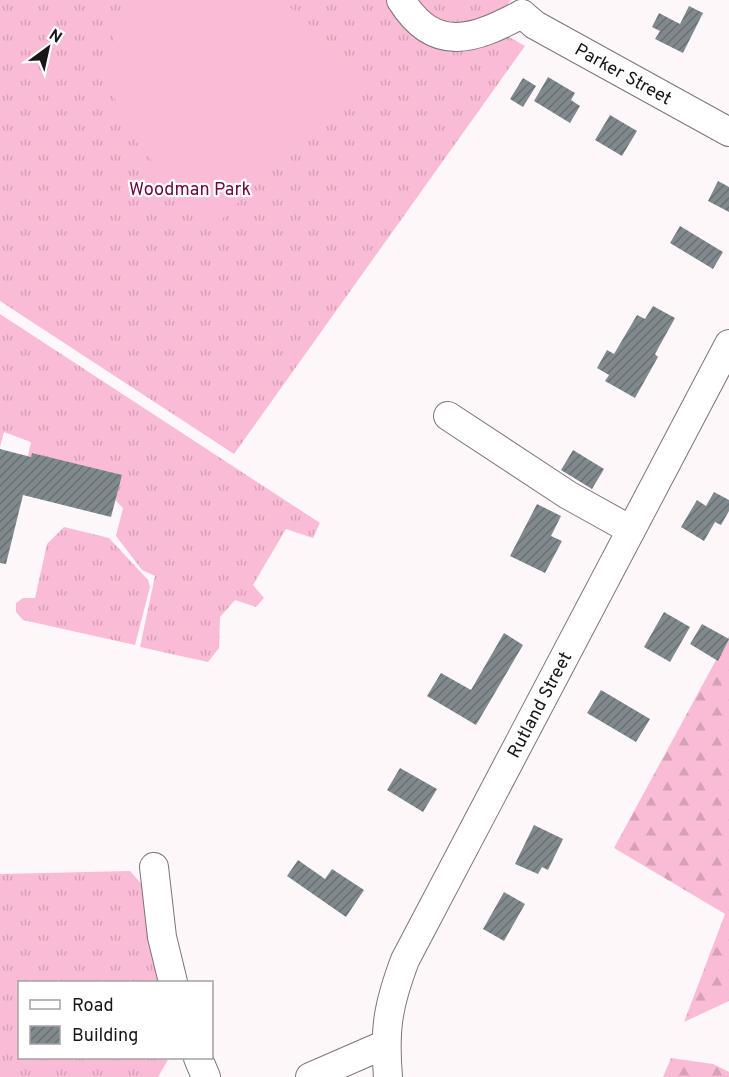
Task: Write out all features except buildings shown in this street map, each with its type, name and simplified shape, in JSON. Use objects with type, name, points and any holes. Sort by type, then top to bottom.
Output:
[{"type":"street","points":[[401,0],[412,16],[428,29],[456,39],[472,37],[524,7]]},
{"type":"street","name":"Parker Street","points":[[524,7],[536,25],[729,132]]},
{"type":"street","name":"Rutland Street","points":[[388,1077],[387,1012],[405,960],[729,344]]},
{"type":"street","points":[[447,416],[568,495],[631,530]]},
{"type":"street","points":[[154,867],[162,937],[173,981]]},
{"type":"street","points":[[310,1077],[386,1044]]},
{"type":"street","points":[[198,1059],[206,1077]]},
{"type":"green space","name":"Woodman Park","points":[[0,0],[511,0],[492,27],[525,46],[234,454],[0,301]]},
{"type":"green space","points":[[133,0],[282,0],[365,74],[216,225],[170,182],[127,130],[106,75],[114,35]]},
{"type":"green space","points":[[0,314],[320,523],[313,538],[286,529],[253,585],[264,598],[256,607],[235,600],[220,617],[219,648],[208,662],[140,647],[155,576],[142,570],[116,536],[123,508],[115,500],[121,476],[32,453],[31,457],[28,456],[31,442],[4,432],[0,447]]},
{"type":"green space","points":[[64,527],[109,538],[148,580],[150,587],[135,645],[23,620],[16,612],[16,603],[23,598],[35,598],[47,544]]},
{"type":"green space","points":[[729,636],[729,1001],[684,1022],[725,914],[614,848]]},
{"type":"green space","points":[[130,871],[144,887],[165,981],[18,981],[18,1059],[168,1059],[158,1077],[0,1077],[0,874]]},
{"type":"green space","points":[[671,1058],[713,1064],[729,1072],[729,1077],[663,1077]]}]
